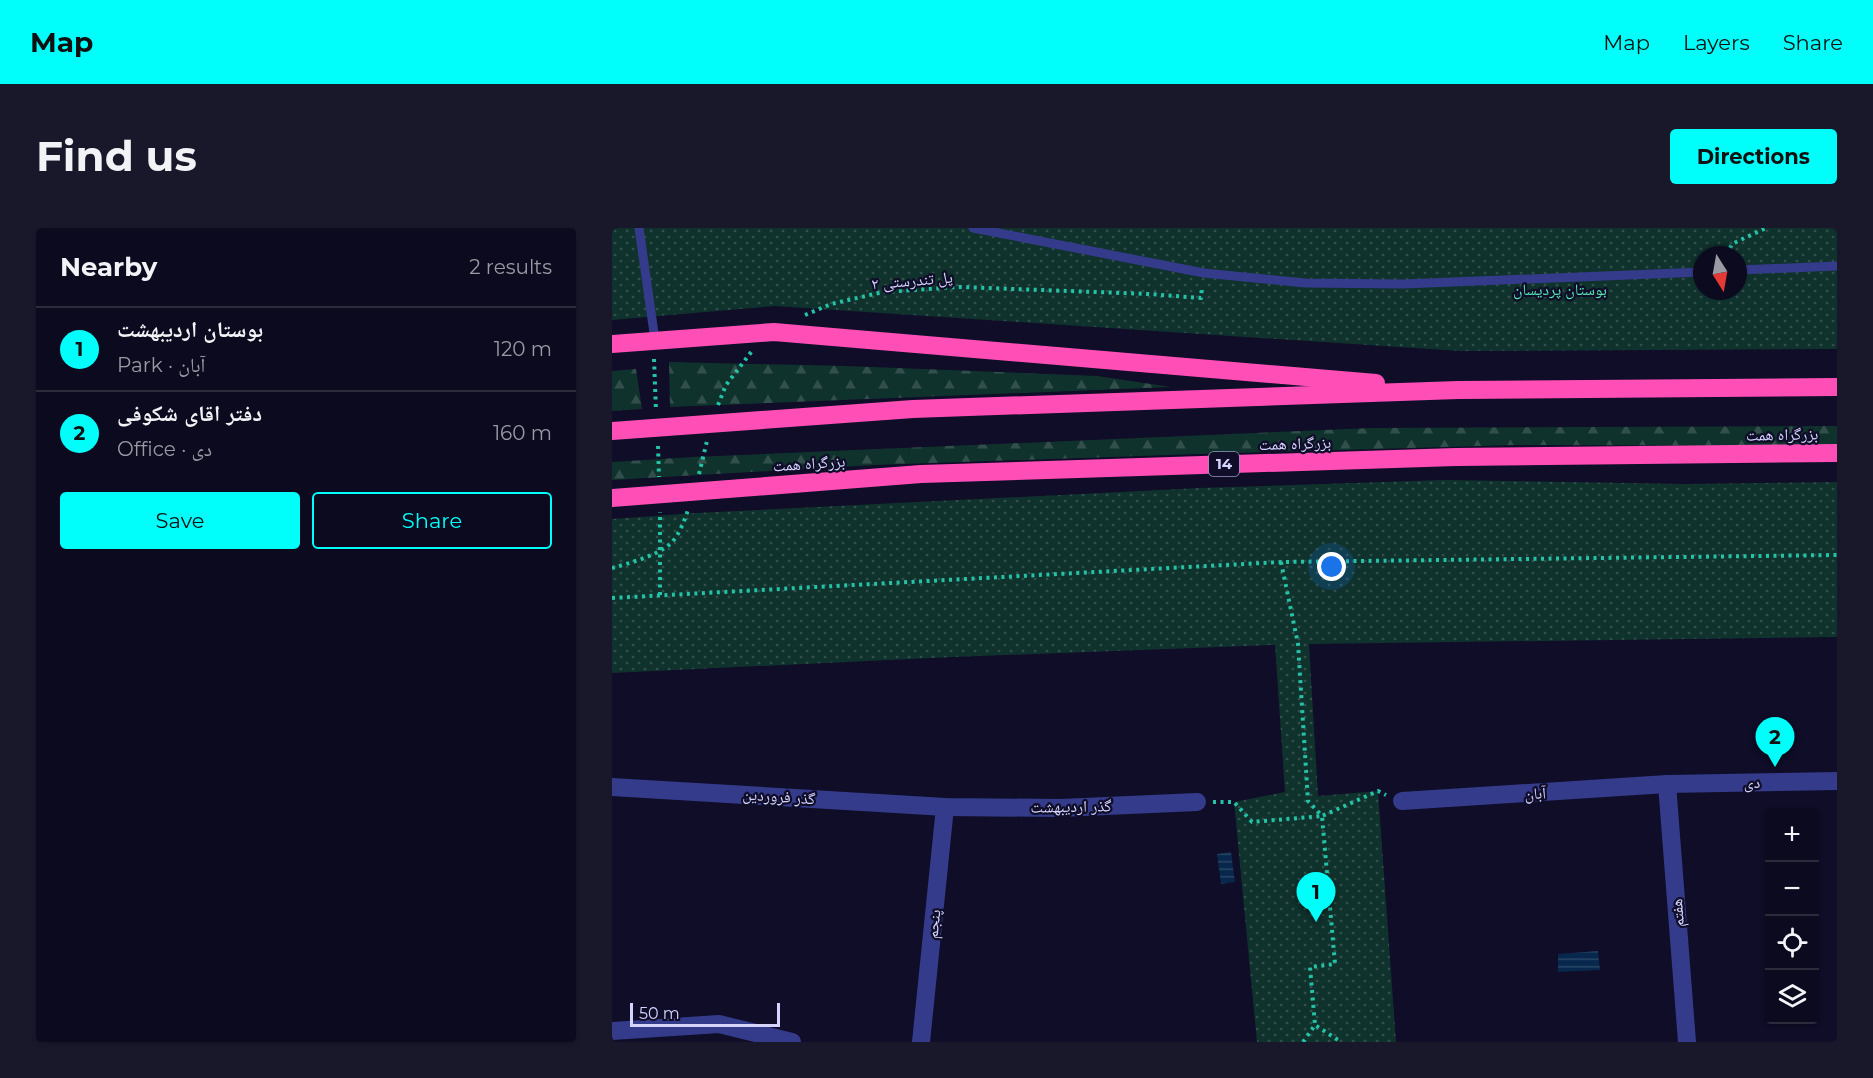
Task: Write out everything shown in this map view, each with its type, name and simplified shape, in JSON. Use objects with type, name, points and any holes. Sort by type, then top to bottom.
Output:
[{"type":"highway","points":[[612,344],[774,332],[1458,390]]},
{"type":"highway","points":[[612,431],[913,409],[1458,390],[1837,387]]},
{"type":"highway","name":"بزرگراه همت","points":[[612,498],[921,474],[1456,457],[1837,453]]},
{"type":"street","name":"دی","points":[[1667,784],[1837,781]]},
{"type":"street","name":"آبان","points":[[1402,801],[1667,784]]},
{"type":"street","name":"هفتم","points":[[1667,784],[1687,1042]]},
{"type":"street","name":"گذر فروردین","points":[[612,787],[945,807]]},
{"type":"street","name":"گذر اردیبهشت","points":[[945,807],[1061,808],[1197,802]]},
{"type":"street","name":"پنجم","points":[[921,1042],[945,807]]},
{"type":"street","points":[[612,1031],[719,1024],[792,1042]]},
{"type":"lane","points":[[639,228],[655,340]]},
{"type":"lane","points":[[973,228],[1204,273],[1305,283],[1403,284],[1693,272]]},
{"type":"lane","points":[[1747,270],[1837,266]]},
{"type":"path","points":[[1731,246],[1766,228]]},
{"type":"path","name":"پل تندرستی ۲","points":[[802,316],[831,304],[883,292],[960,287],[1201,298],[1204,273]]},
{"type":"path","points":[[718,407],[726,385],[758,346]]},
{"type":"path","points":[[654,367],[655,392]]},
{"type":"path","points":[[698,476],[707,438]]},
{"type":"path","points":[[660,503],[660,595]]},
{"type":"path","points":[[612,567],[648,556],[670,544],[682,525],[690,504]]},
{"type":"path","points":[[612,598],[1281,562],[1837,555]]},
{"type":"path","points":[[1281,562],[1298,644],[1308,801],[1322,816],[1335,964],[1310,967],[1316,1025],[1303,1042]]},
{"type":"path","points":[[1234,802],[1252,822],[1322,816],[1378,791]]},
{"type":"path","points":[[1316,1025],[1341,1042]]},
{"type":"green space","name":"بوستان پردیسان","points":[[612,228],[1837,228],[1837,349],[1460,351],[775,306],[612,320]]},
{"type":"green space","points":[[669,362],[1097,376],[1171,387],[670,407]]},
{"type":"green space","points":[[636,369],[642,409],[612,411],[612,371]]},
{"type":"green space","points":[[1837,426],[1837,446],[1515,445],[874,465],[612,480],[612,462],[693,457],[1371,428]]},
{"type":"green space","points":[[1444,480],[1685,484],[1837,482],[1837,637],[1309,644],[1318,796],[1378,791],[1396,1042],[1257,1042],[1234,802],[1285,792],[1275,645],[612,673],[612,519],[1200,488]]},
{"type":"water","points":[[1231,852],[1235,882],[1221,884],[1217,854]]},
{"type":"water","points":[[1598,951],[1600,970],[1558,972],[1558,954]]},
{"type":"place","name":"دفتر اقای شکوفی","points":[[1775,767]]},
{"type":"place","name":"بوستان اردیبهشت","points":[[1316,922]]}]
